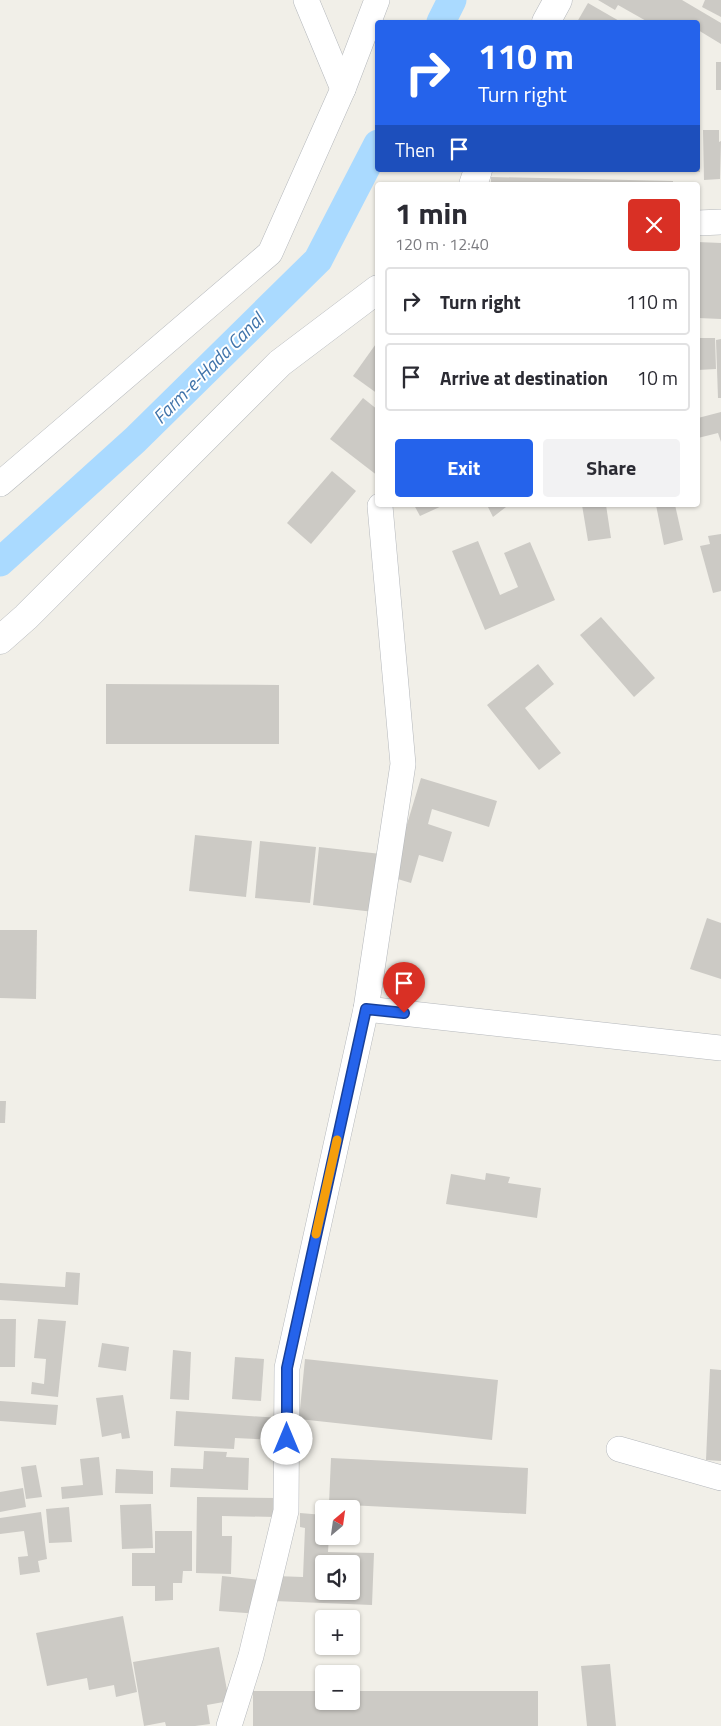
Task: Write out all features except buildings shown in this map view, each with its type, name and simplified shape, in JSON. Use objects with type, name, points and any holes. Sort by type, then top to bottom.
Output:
[{"type":"street","points":[[306,0],[343,89]]},
{"type":"street","points":[[0,484],[270,253],[343,89],[377,0]]},
{"type":"street","points":[[547,20],[558,0]]},
{"type":"street","points":[[700,223],[721,222]]},
{"type":"street","points":[[0,640],[26,618],[280,364],[375,291]]},
{"type":"street","points":[[229,1726],[251,1656],[286,1511],[287,1368],[366,1009],[403,764],[380,507]]},
{"type":"street","points":[[366,1009],[721,1048]]},
{"type":"street","points":[[619,1449],[721,1478]]},
{"type":"waterway","name":"Farm-e-Hada Canal","points":[[442,20],[452,0]]},
{"type":"waterway","name":"Farm-e-Hada Canal","points":[[0,562],[135,440],[318,260],[375,150]]},
{"type":"slow traffic","points":[[316,1234],[337,1140]]},
{"type":"route","points":[[287,1439],[287,1368],[366,1009],[404,1013]]}]
